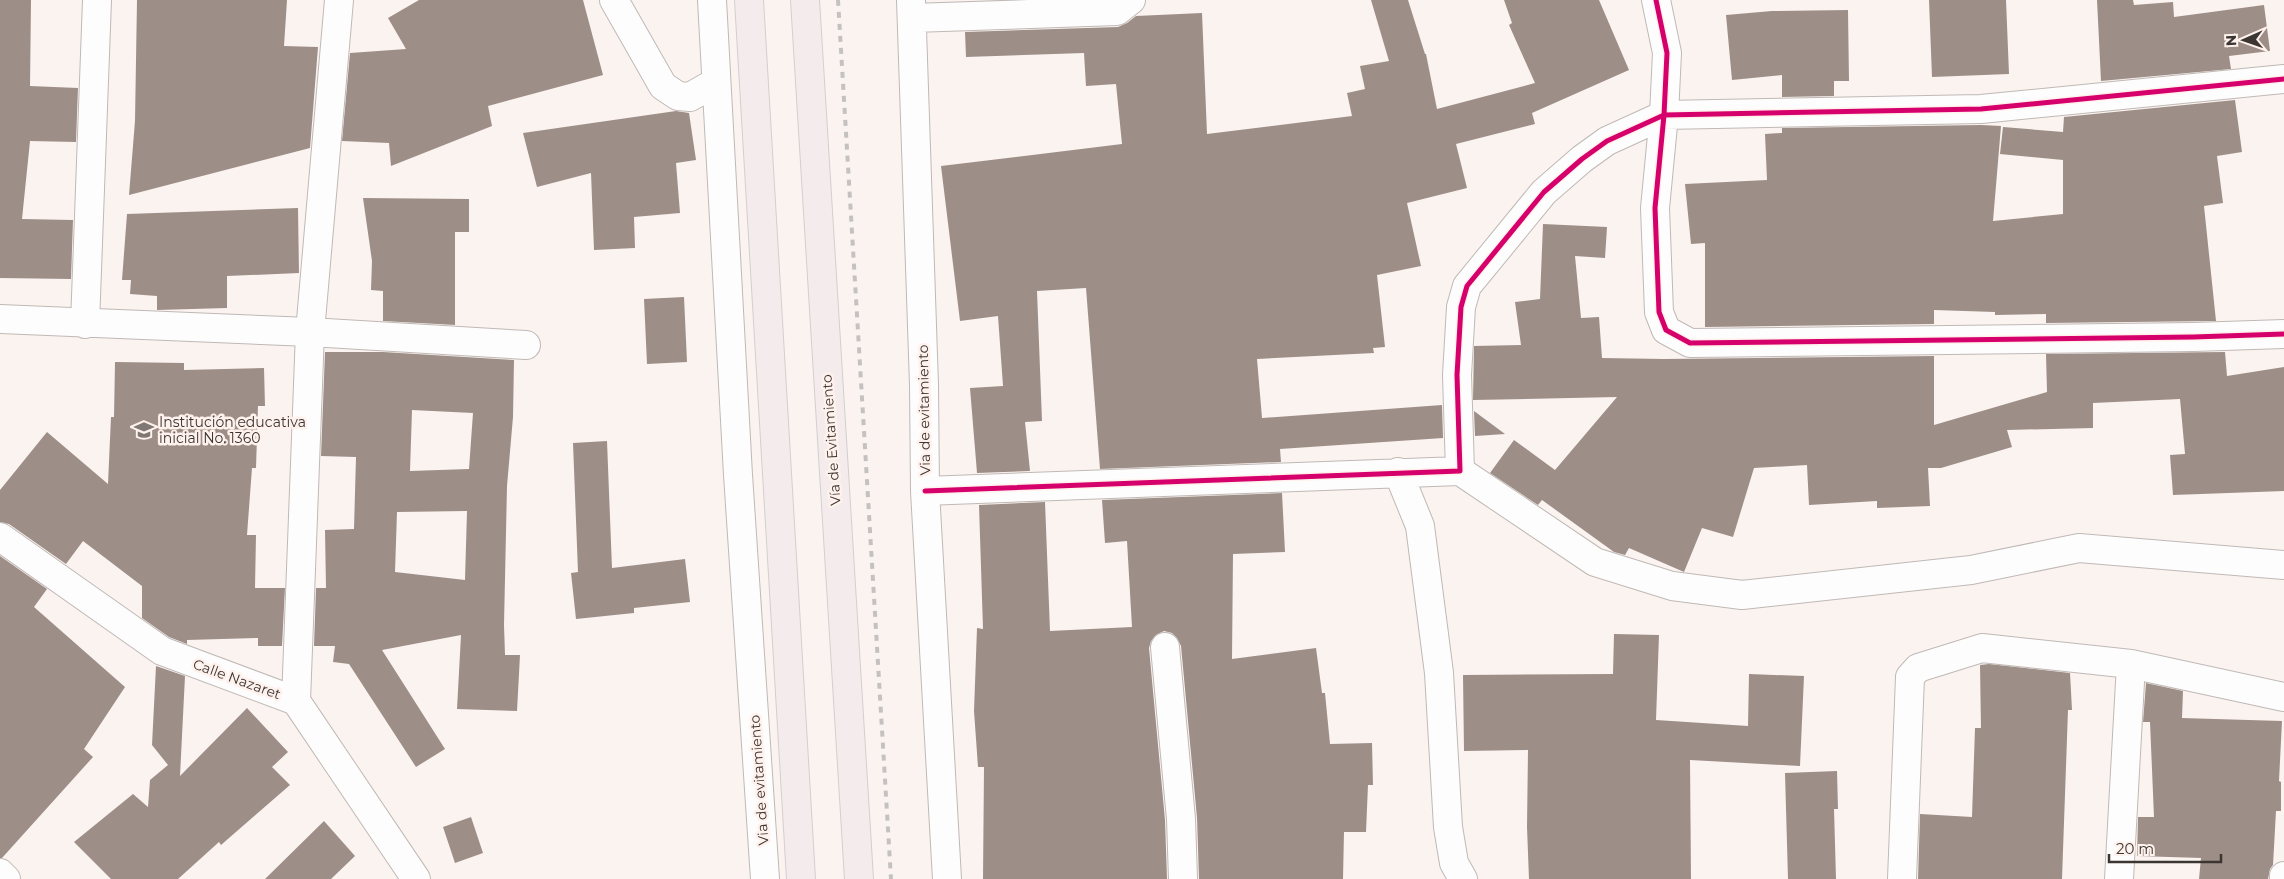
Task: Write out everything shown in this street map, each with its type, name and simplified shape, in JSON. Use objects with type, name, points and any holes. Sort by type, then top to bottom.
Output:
[{"type":"highway","points":[[749,0],[801,879]]},
{"type":"highway","name":"Vía de Evitamiento","points":[[805,0],[859,879]]},
{"type":"street","points":[[85,324],[97,0]]},
{"type":"street","points":[[296,701],[310,332],[339,0]]},
{"type":"street","points":[[614,0],[663,86],[678,96],[690,97],[716,82]]},
{"type":"street","name":"Via de evitamiento","points":[[712,0],[738,475],[765,879]]},
{"type":"street","points":[[912,9],[1117,11],[1131,0]]},
{"type":"street","points":[[1656,0],[1667,53],[1664,115],[1655,208],[1659,312],[1666,330],[1690,343],[2193,337],[2284,334]]},
{"type":"street","name":"Via de evitamiento","points":[[912,9],[924,385],[925,491],[947,879]]},
{"type":"street","points":[[1460,471],[1457,375],[1461,307],[1467,286],[1544,192],[1582,159],[1607,141],[1664,115],[1981,109],[2284,79]]},
{"type":"street","points":[[0,319],[310,332],[526,346]]},
{"type":"street","points":[[925,491],[1460,471],[1595,562],[1672,586],[1742,595],[1971,570],[2080,548],[2284,565]]},
{"type":"street","points":[[1398,472],[1420,526],[1439,673],[1448,827],[1454,863],[1464,879]]},
{"type":"street","name":"Calle Nazaret","points":[[0,537],[162,651],[296,701],[416,879]]},
{"type":"street","points":[[1165,647],[1181,819],[1183,879]]},
{"type":"street","points":[[1902,879],[1910,678],[1918,668],[1982,648],[2131,664],[2284,697]]},
{"type":"street","points":[[2119,879],[2131,664]]},
{"type":"street","points":[[0,873],[6,879]]},
{"type":"building","points":[[0,0],[31,0],[30,86],[78,88],[76,142],[30,141],[22,219],[73,220],[71,279],[0,278]]},
{"type":"building","points":[[137,0],[287,0],[284,46],[318,47],[310,148],[129,195],[135,121]]},
{"type":"building","points":[[419,0],[583,0],[603,75],[488,106],[492,126],[391,166],[389,143],[342,141],[350,53],[406,49],[388,18]]},
{"type":"building","points":[[1371,0],[1408,0],[1426,54],[1437,109],[1535,83],[1509,25],[1512,23],[1504,0],[1599,0],[1629,70],[1532,113],[1535,124],[1456,144],[1467,188],[1407,203],[1421,266],[1377,275],[1385,347],[1373,348],[1374,353],[1257,359],[1262,418],[1442,405],[1443,438],[1280,449],[1281,462],[1100,469],[1086,288],[1037,291],[1042,421],[1025,422],[1030,471],[977,473],[970,388],[1003,386],[998,316],[960,321],[941,166],[1122,144],[1116,84],[1086,86],[1084,53],[966,57],[965,32],[1118,27],[1136,16],[1202,13],[1207,134],[1352,116],[1347,93],[1365,89],[1360,66],[1389,61]]},
{"type":"building","points":[[1929,0],[2006,0],[2009,74],[1932,77]]},
{"type":"building","points":[[2097,0],[2133,0],[2134,5],[2173,2],[2174,17],[2264,5],[2270,51],[2229,56],[2231,69],[2101,81]]},
{"type":"building","points":[[1848,10],[1849,81],[1834,81],[1834,96],[1782,97],[1782,75],[1732,80],[1726,15],[1772,11]]},
{"type":"building","points":[[2235,100],[2242,152],[2217,156],[2223,203],[2204,206],[2216,321],[2046,323],[2046,314],[1995,315],[1995,312],[1934,310],[1934,324],[1705,327],[1705,243],[1691,244],[1685,184],[1767,180],[1765,134],[1782,133],[1782,128],[2001,126],[1993,221],[2063,214],[2063,160],[2000,154],[2003,127],[2063,132],[2064,117]]},
{"type":"building","points":[[676,111],[689,113],[696,160],[676,163],[680,213],[634,217],[635,248],[594,250],[591,173],[537,187],[523,133]]},
{"type":"building","points":[[363,198],[469,199],[469,232],[455,232],[455,325],[383,321],[383,291],[371,290],[372,261]]},
{"type":"building","points":[[298,208],[299,273],[227,276],[227,308],[157,310],[157,296],[130,294],[131,280],[122,280],[127,214]]},
{"type":"building","points":[[1543,224],[1607,227],[1605,258],[1575,256],[1581,318],[1599,317],[1602,358],[1934,356],[1934,425],[2047,392],[2046,354],[2225,352],[2227,376],[2284,367],[2284,491],[2173,495],[2170,455],[2185,454],[2180,399],[2093,403],[2093,428],[2007,430],[2012,447],[1941,468],[1928,468],[1930,506],[1877,508],[1877,501],[1809,505],[1807,465],[1754,468],[1733,537],[1702,528],[1684,572],[1629,548],[1625,555],[1614,552],[1542,500],[1538,505],[1490,473],[1514,440],[1555,470],[1617,397],[1473,400],[1474,346],[1521,345],[1515,302],[1540,299]]},
{"type":"building","points":[[684,297],[687,362],[647,364],[644,299]]},
{"type":"building","points":[[325,352],[383,352],[514,360],[513,417],[507,486],[504,625],[505,655],[520,655],[517,711],[457,709],[461,635],[382,650],[445,749],[416,767],[349,664],[333,662],[335,646],[314,646],[316,588],[326,588],[325,530],[354,529],[356,457],[321,456]],"holes":[[[412,410],[473,413],[469,469],[410,471]],[[467,511],[465,580],[395,572],[397,512]]]},
{"type":"building","points":[[115,362],[184,363],[184,370],[264,368],[265,406],[258,406],[256,468],[252,468],[247,535],[256,535],[255,588],[285,588],[282,646],[258,646],[258,638],[187,640],[187,644],[169,637],[142,618],[142,586],[83,541],[66,564],[9,524],[0,522],[0,490],[47,432],[108,484],[111,417],[114,417]]},
{"type":"building","points":[[1474,411],[1505,434],[1475,436]]},
{"type":"building","points":[[607,441],[612,568],[685,559],[690,602],[634,608],[634,613],[576,619],[571,573],[578,572],[573,443]]},
{"type":"building","points":[[1282,493],[1285,552],[1233,554],[1232,659],[1316,648],[1322,693],[1325,693],[1330,744],[1372,743],[1373,785],[1368,785],[1366,832],[1344,832],[1343,879],[1199,879],[1197,818],[1181,646],[1172,633],[1164,631],[1156,635],[1151,641],[1149,648],[1165,820],[1167,879],[983,879],[984,767],[978,767],[974,711],[977,628],[983,629],[979,505],[1045,502],[1050,631],[1132,627],[1127,541],[1105,543],[1102,500]]},
{"type":"building","points":[[0,556],[47,589],[34,607],[125,687],[84,749],[93,757],[2,858],[0,858]]},
{"type":"building","points":[[1614,634],[1659,635],[1656,720],[1748,726],[1749,674],[1804,676],[1800,766],[1690,760],[1691,879],[1529,879],[1527,827],[1528,750],[1464,751],[1463,675],[1613,674]]},
{"type":"building","points":[[1989,664],[2070,673],[2072,710],[2068,710],[2062,879],[1918,879],[1920,814],[1972,817],[1975,728],[1981,728],[1980,665]]},
{"type":"building","points":[[156,666],[185,676],[180,776],[247,708],[288,752],[272,767],[290,785],[221,845],[219,842],[178,879],[111,879],[74,842],[133,794],[148,807],[150,780],[168,765],[152,745]]},
{"type":"building","points":[[2146,683],[2183,691],[2182,718],[2282,721],[2279,781],[2281,782],[2281,811],[2276,811],[2273,865],[2268,879],[2199,879],[2201,858],[2137,856],[2138,817],[2154,817],[2150,722],[2143,722]]},
{"type":"building","points":[[1837,771],[1838,809],[1834,809],[1836,879],[1788,879],[1785,773]]},
{"type":"building","points":[[471,817],[483,853],[455,863],[443,827]]},
{"type":"building","points":[[324,821],[355,856],[331,879],[265,879]]},
{"type":"railway","points":[[838,0],[891,879]]},
{"type":"cycle path","points":[[925,491],[1460,471],[1457,375],[1461,307],[1467,286],[1544,192],[1582,159],[1607,141],[1664,115],[1667,53],[1656,0]]},
{"type":"cycle path","points":[[2284,79],[1981,109],[1664,115],[1655,208],[1659,312],[1666,330],[1690,343],[2193,337],[2284,334]]},
{"type":"place","name":"Institución educativa inicial No. 1360","points":[[144,430]]}]
